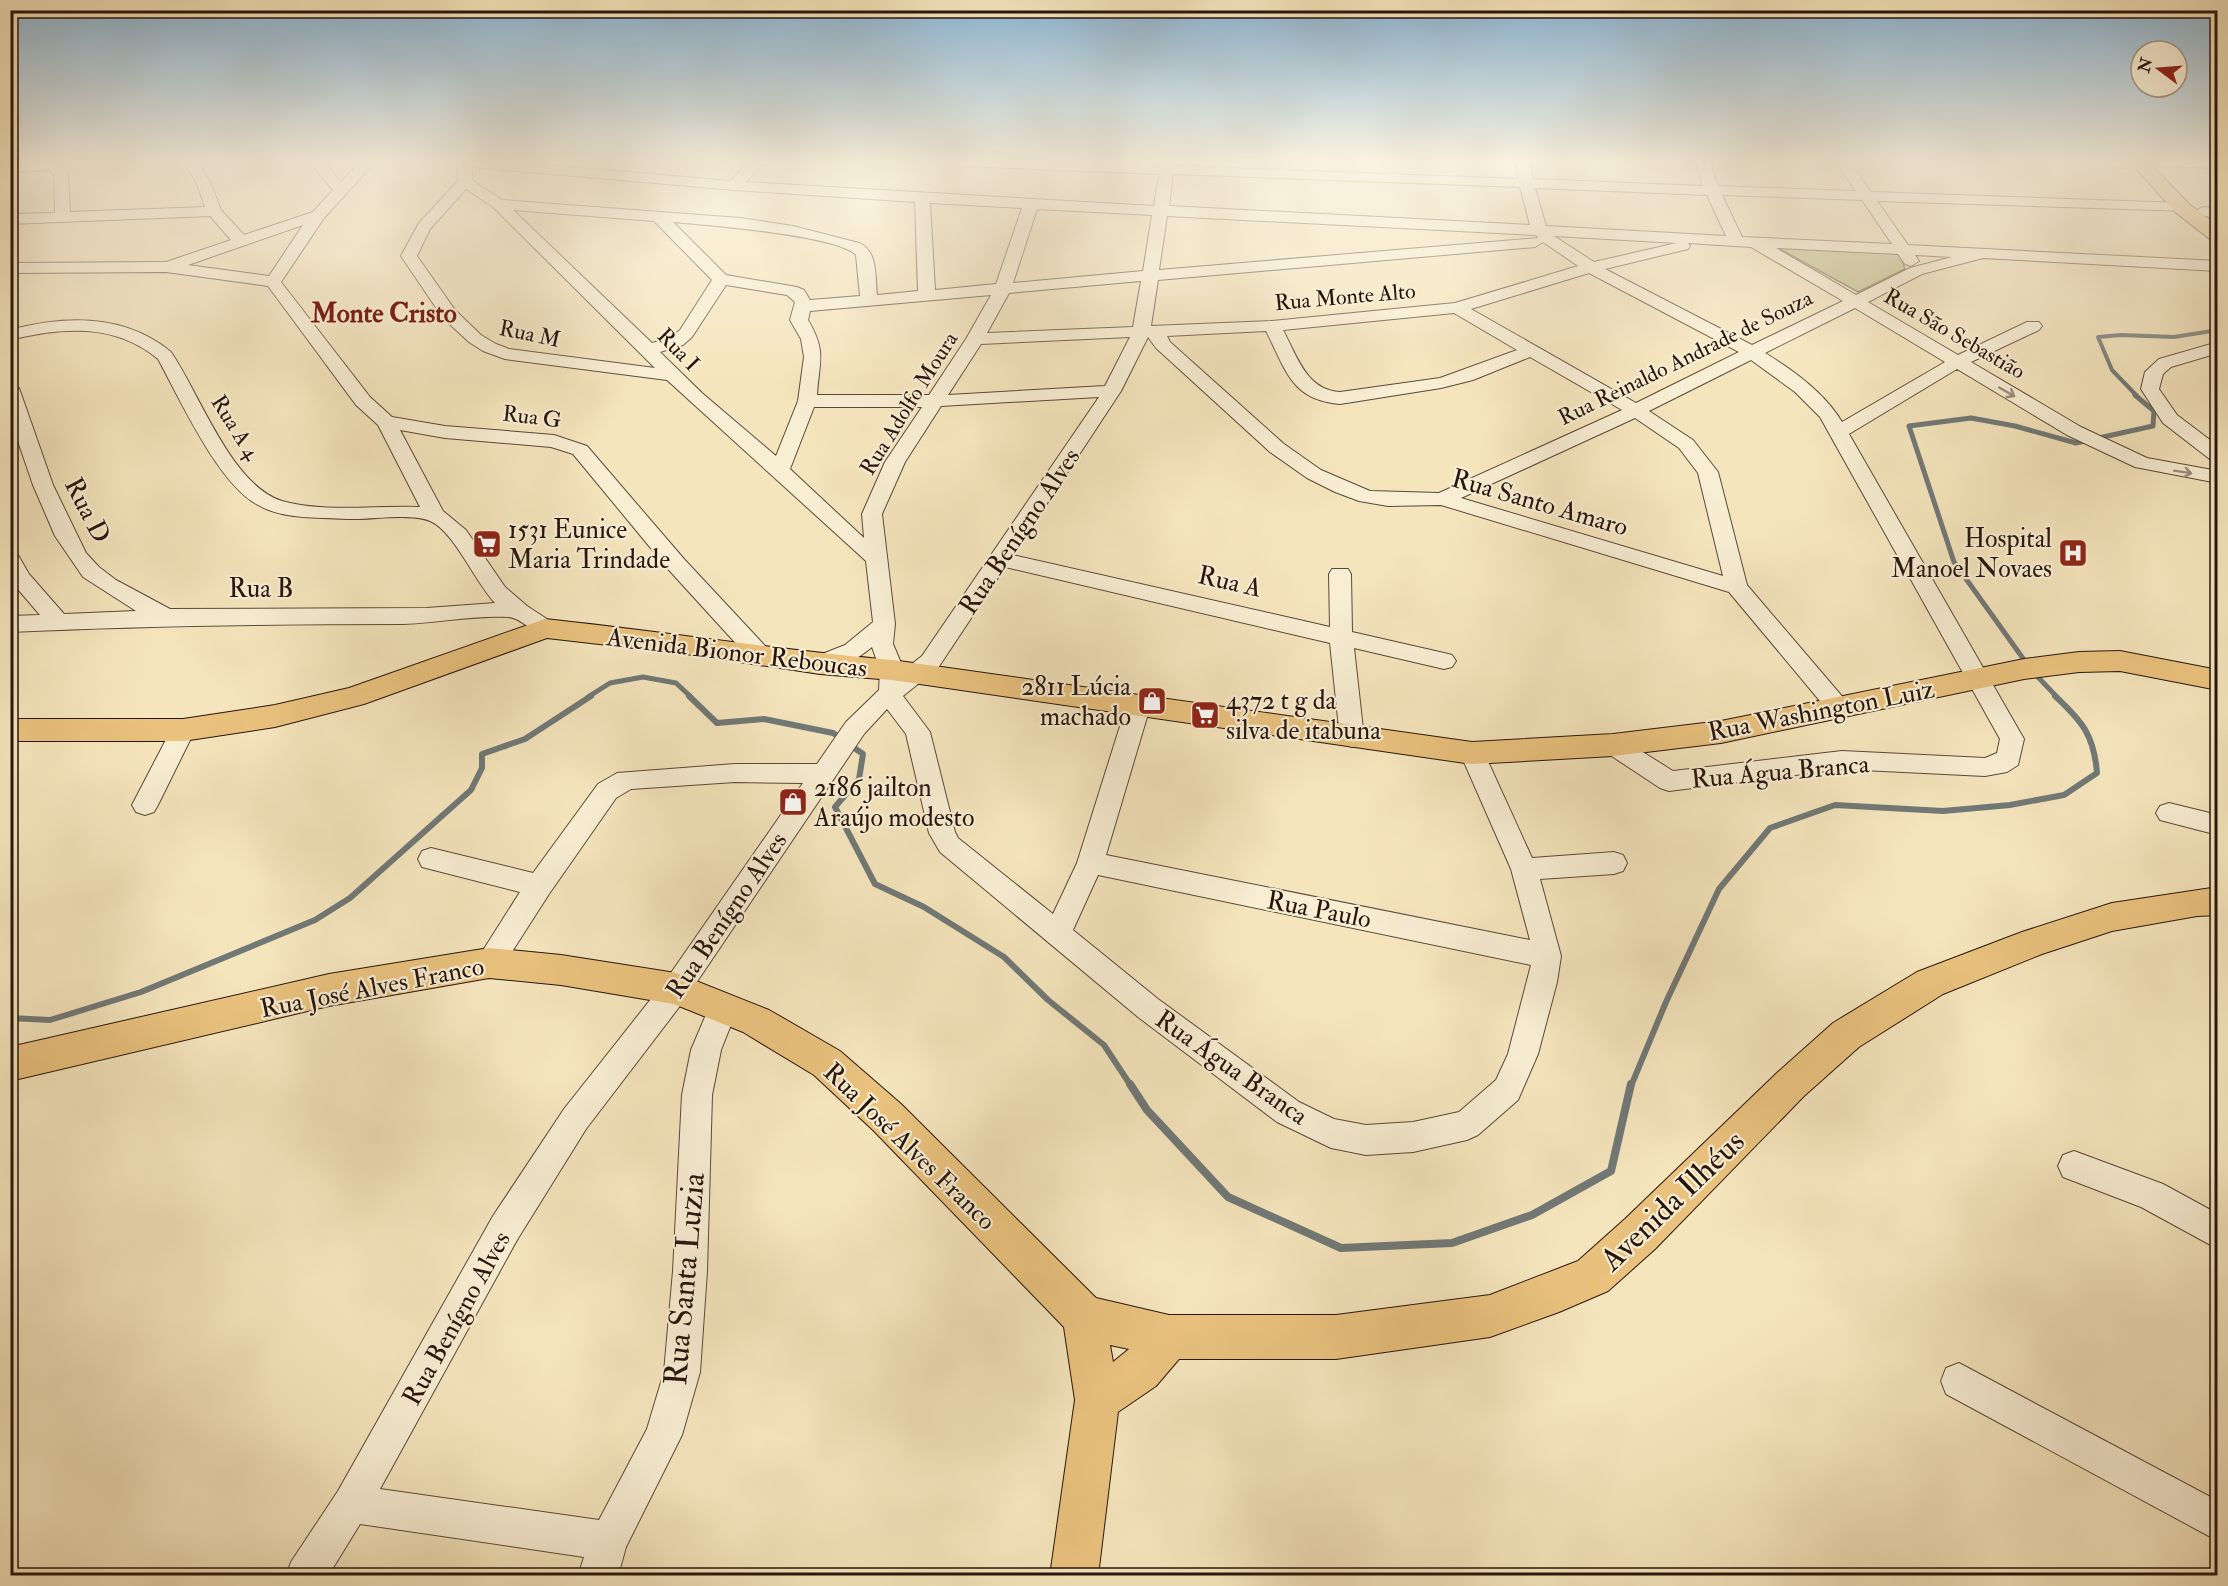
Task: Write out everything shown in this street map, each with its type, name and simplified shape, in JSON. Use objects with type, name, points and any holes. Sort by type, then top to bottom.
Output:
[{"type":"main road","name":"Avenida Bionor Reboucas","points":[[10,730],[183,730],[275,716],[354,698],[545,628],[759,654],[899,680],[1138,707],[1472,753]]},
{"type":"main road","name":"Rua Washington Luiz","points":[[1472,753],[1613,745],[1720,732],[2024,669],[2099,661],[2168,669],[2217,680]]},
{"type":"main road","name":"Avenida Ilhéus","points":[[1087,1335],[1336,1337],[1490,1316],[1544,1297],[1593,1275],[1640,1234],[1791,1084],[1846,1035],[1930,983],[2034,942],[2112,916],[2197,902],[2217,901]]},
{"type":"main road","name":"Rua José Alves Franco","points":[[10,1064],[350,986],[489,963],[561,970],[676,989],[723,1007],[791,1040],[827,1063],[887,1117],[1087,1335]]},
{"type":"main road","points":[[1074,1575],[1097,1400],[1087,1335]]},
{"type":"main road","points":[[1097,1400],[1140,1370],[1169,1337]]},
{"type":"street","points":[[237,236],[241,241]]},
{"type":"street","points":[[166,267],[256,236]]},
{"type":"street","points":[[273,282],[304,236]]},
{"type":"street","name":"Rua M","points":[[418,236],[411,246],[409,256],[422,279],[471,336],[488,349],[524,358],[670,375]]},
{"type":"street","name":"Rua I","points":[[531,236],[642,343],[670,375],[780,470],[853,541],[877,559]]},
{"type":"street","points":[[678,236],[721,279],[790,291],[798,294],[804,306],[799,320],[810,339],[813,357],[808,373],[807,401],[780,470]]},
{"type":"street","points":[[812,236],[858,248],[864,255],[869,299]]},
{"type":"street","points":[[924,236],[927,295]]},
{"type":"street","name":"Rua Adolfo Moura","points":[[899,680],[882,644],[884,624],[872,514],[895,462],[975,339],[1003,288],[1020,236]]},
{"type":"street","name":"Rua Benígno Alves","points":[[305,1575],[351,1504],[512,1218],[575,1119],[676,989],[821,774],[867,714],[899,680],[930,662],[1002,559],[1112,391],[1149,332],[1149,278],[1157,236]]},
{"type":"street","points":[[804,306],[1003,288],[1149,278],[1536,236]]},
{"type":"street","name":"Rua Água Branca","points":[[1546,236],[1589,268],[1751,353],[1808,392],[1828,414],[1839,432],[1976,679],[2012,739],[2009,758],[1998,765],[1985,767],[1842,760],[1669,781],[1613,745]]},
{"type":"street","name":"Rua São Sebastião","points":[[1578,236],[1736,240],[2217,266]]},
{"type":"street","points":[[1734,236],[1736,240]]},
{"type":"street","points":[[1896,236],[1916,271]]},
{"type":"street","name":"Rua Monte Alto","points":[[975,339],[1272,326],[1457,308],[1589,268],[1709,240]]},
{"type":"street","name":"Rua São Sebastião","points":[[1755,242],[2074,431],[2125,457],[2168,469],[2217,477]]},
{"type":"street","name":"Rua Reinaldo Andrade de Souza","points":[[1442,499],[1636,410],[1916,271],[1985,253]]},
{"type":"street","points":[[10,268],[166,267],[273,282],[363,401],[386,423],[440,519],[468,548],[483,575],[512,609],[545,628]]},
{"type":"street","points":[[590,367],[619,356],[642,343],[677,341],[686,333],[721,279]]},
{"type":"street","points":[[1457,308],[1636,410],[1686,444],[1708,472],[1737,587],[1838,707]]},
{"type":"street","points":[[10,323],[36,327]]},
{"type":"street","points":[[1272,326],[1304,386],[1324,397],[1340,398],[1441,383],[1467,376],[1530,351]]},
{"type":"street","points":[[1839,432],[1957,362],[2033,326]]},
{"type":"street","name":"Rua A 4","points":[[10,334],[36,327],[101,327],[153,343],[165,356],[231,468],[255,495],[277,505],[440,519]]},
{"type":"street","name":"Rua Santo Amaro","points":[[1149,332],[1277,448],[1314,474],[1366,497],[1388,500],[1442,499],[1737,587]]},
{"type":"street","points":[[2217,346],[2165,363],[2154,372],[2150,389],[2170,419],[2217,456]]},
{"type":"street","name":"Rua D","points":[[10,388],[32,455],[66,536],[79,556],[90,571],[118,592],[166,617]]},
{"type":"street","points":[[807,401],[933,401],[1112,391]]},
{"type":"street","name":"Rua G","points":[[386,423],[445,432],[554,441],[580,450],[676,564],[759,654]]},
{"type":"street","points":[[356,513],[380,507],[397,497],[415,476]]},
{"type":"street","name":"Rua A","points":[[1002,559],[1444,661]]},
{"type":"street","points":[[10,560],[20,578],[59,623]]},
{"type":"street","points":[[1340,574],[1341,636],[1352,738]]},
{"type":"street","points":[[439,615],[467,598],[483,575]]},
{"type":"street","name":"Rua B","points":[[10,624],[166,617],[439,615],[512,609]]},
{"type":"street","points":[[820,664],[853,651],[884,624]]},
{"type":"street","name":"Rua Água Branca","points":[[899,680],[918,732],[942,833],[949,845],[1148,1008],[1288,1112],[1331,1133],[1366,1140],[1413,1137],[1467,1125],[1507,1090],[1523,1054],[1543,982],[1547,956],[1540,921],[1524,869],[1472,753]]},
{"type":"street","points":[[1058,932],[1090,864],[1138,707]]},
{"type":"street","points":[[145,805],[183,730]]},
{"type":"street","points":[[489,963],[539,886],[607,791],[616,783],[626,780],[735,773],[821,774]]},
{"type":"street","points":[[2169,813],[2217,825]]},
{"type":"street","points":[[431,859],[539,886]]},
{"type":"street","points":[[1524,869],[1614,863]]},
{"type":"street","name":"Rua Paulo","points":[[1090,864],[1547,956]]},
{"type":"street","name":"Rua Santa Luzia","points":[[603,1558],[664,1435],[682,1372],[690,1271],[697,1095],[706,1050],[723,1007]]},
{"type":"street","points":[[2074,1166],[2151,1195],[2217,1233]]},
{"type":"street","points":[[1959,1381],[2217,1522]]},
{"type":"street","points":[[351,1504],[603,1558]]},
{"type":"green space","points":[[1776,247],[1899,252],[1905,269],[1858,292]]},
{"type":"waterway","points":[[2137,396],[2112,370],[2098,337],[2121,335],[2174,337],[2218,330]]},
{"type":"waterway","points":[[2027,664],[1954,562],[1909,426],[1971,418],[2015,426],[2076,443],[2153,426],[2154,411],[2135,395]]},
{"type":"waterway","points":[[2033,672],[2057,697]]},
{"type":"waterway","points":[[588,697],[610,683],[643,677],[676,683],[691,697]]},
{"type":"waterway","points":[[10,1018],[50,1020],[141,992],[315,920],[350,898],[471,790],[482,768],[482,754],[525,739],[591,696]]},
{"type":"waterway","points":[[689,696],[717,723],[764,719],[833,733],[842,739]]},
{"type":"waterway","points":[[1631,1086],[1666,1002],[1719,889],[1770,828],[1835,805],[1943,811],[2010,805],[2064,795],[2097,773],[2090,739],[2073,713],[2055,696]]},
{"type":"waterway","points":[[850,745],[863,754],[859,779],[835,807],[875,884],[924,907],[1004,957],[1048,1000],[1104,1045],[1131,1086]]},
{"type":"waterway","points":[[1130,1084],[1147,1110],[1228,1197],[1341,1248],[1452,1243],[1532,1215],[1611,1171],[1631,1084]]},
{"type":"place","name":"1531 Eunice Maria Trindade","points":[[487,544]]},
{"type":"place","name":"Hospital Manoel Novaes","points":[[2073,553]]},
{"type":"place","name":"2811 Lúcia machado","points":[[1152,701]]},
{"type":"place","name":"4372 t g da silva de itabuna","points":[[1205,715]]},
{"type":"place","name":"2186 jailton Araújo modesto","points":[[793,802]]},
{"type":"district","name":"Monte Cristo","points":[[384,313]]}]
